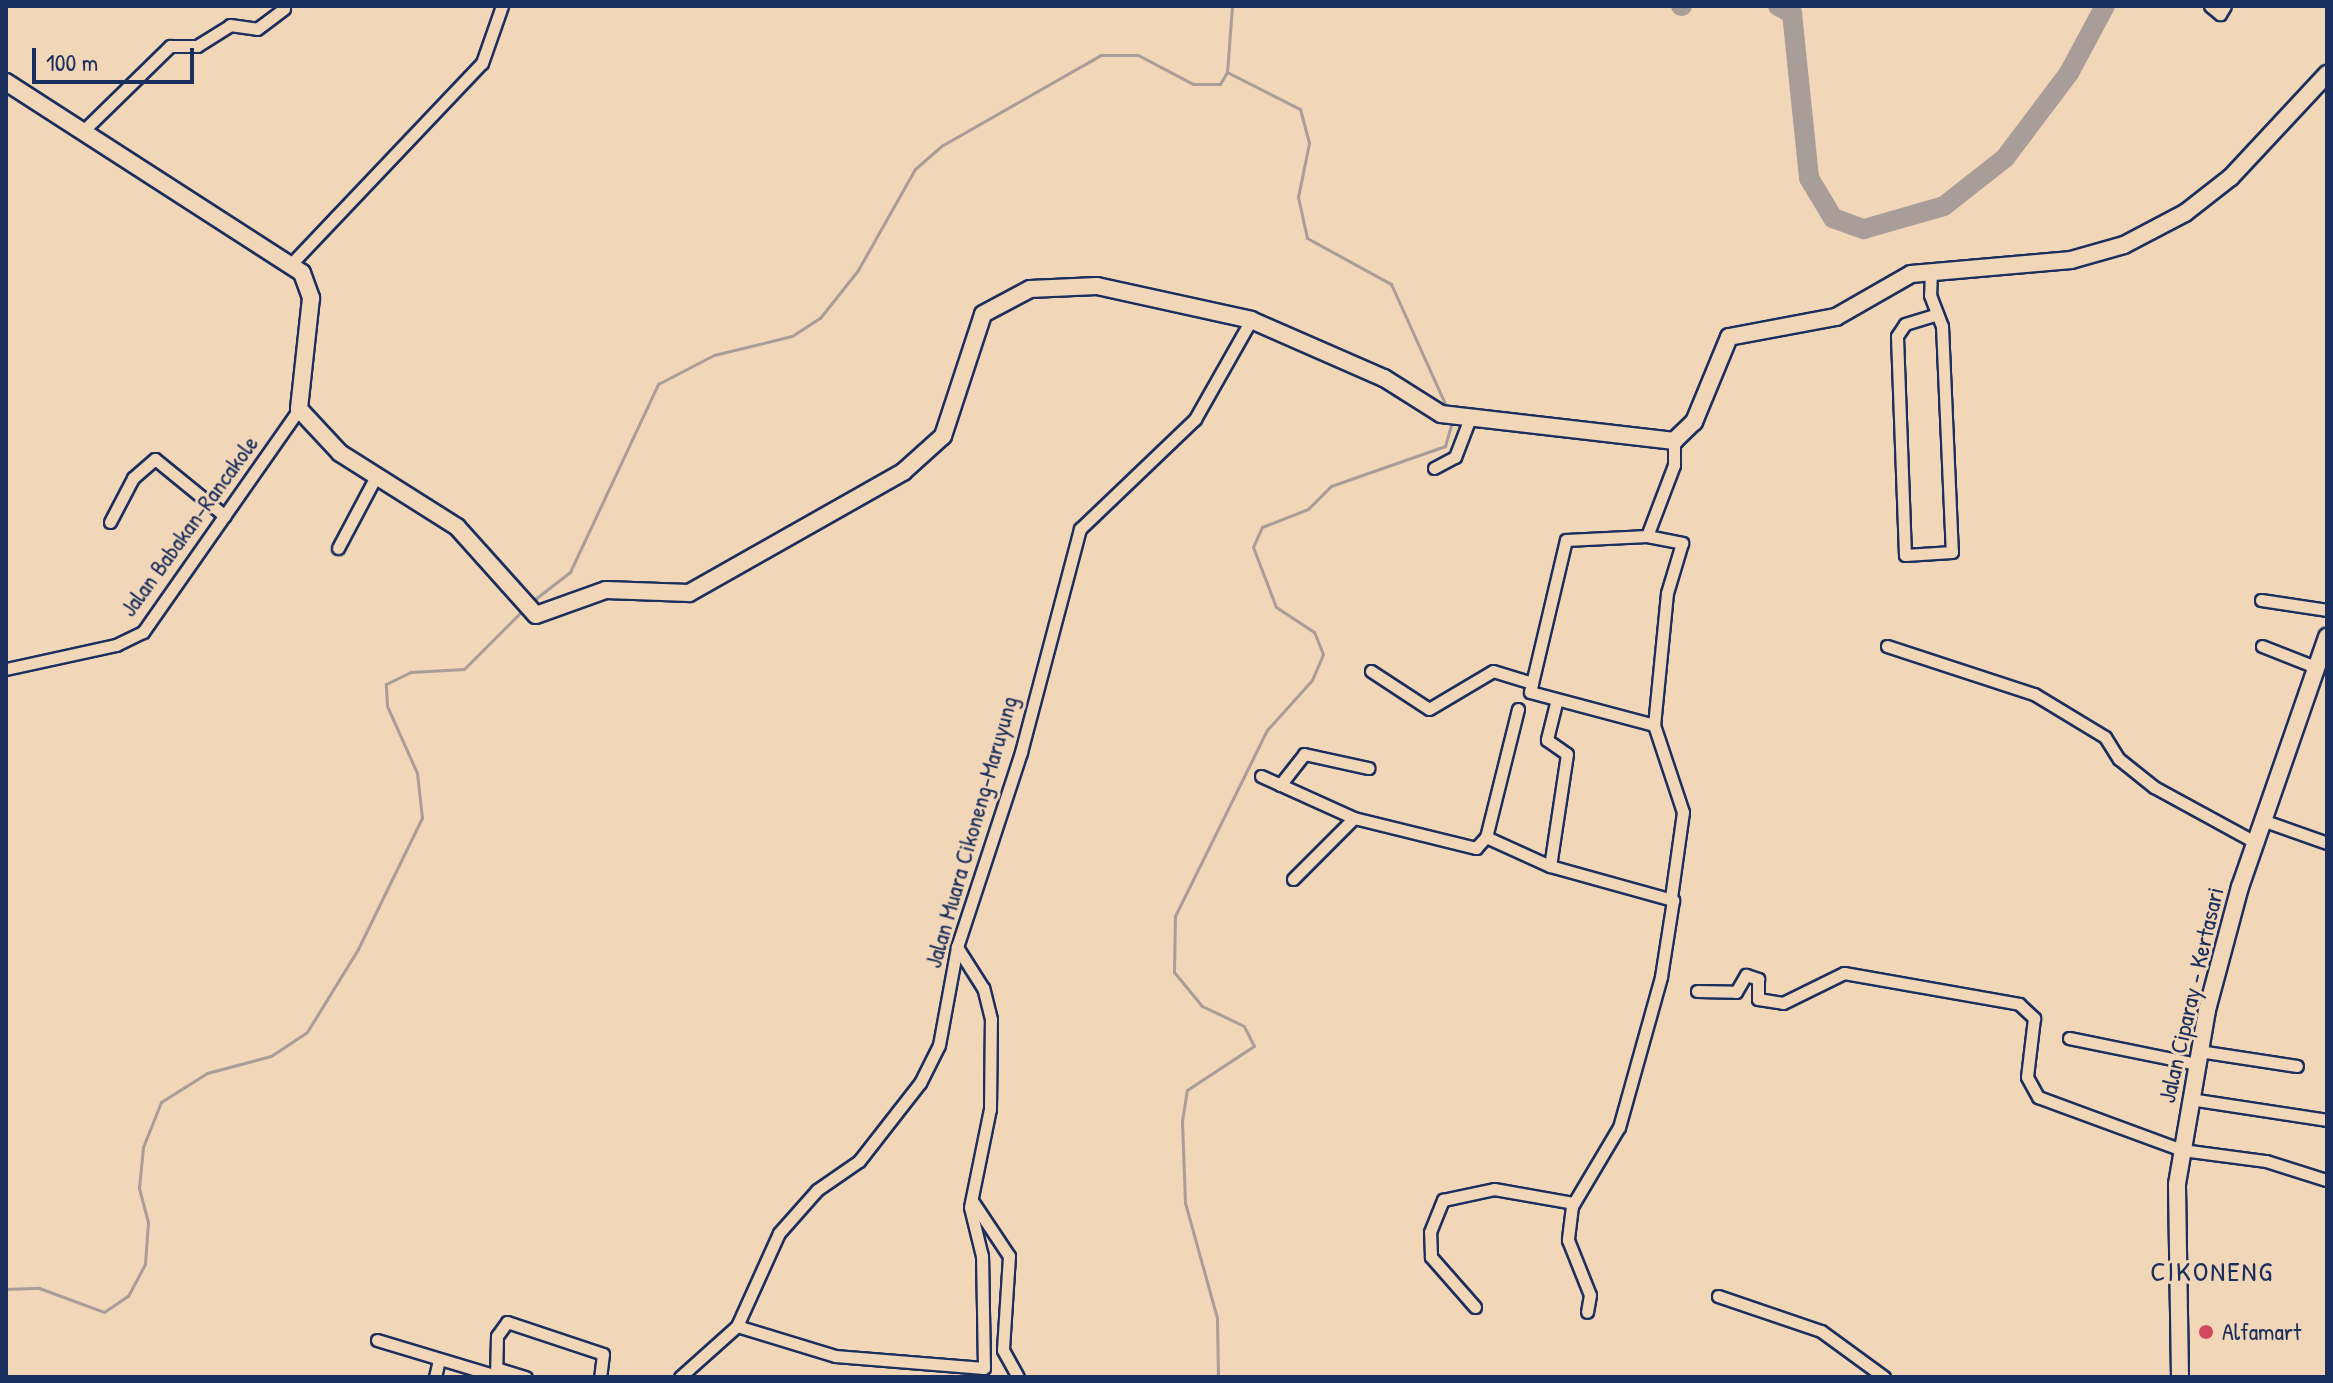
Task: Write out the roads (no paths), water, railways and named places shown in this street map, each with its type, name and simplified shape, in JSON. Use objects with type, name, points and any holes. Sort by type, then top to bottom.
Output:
[{"type":"street","points":[[292,263],[482,63],[502,6]]},
{"type":"street","points":[[2210,6],[2220,14],[2225,6]]},
{"type":"street","points":[[83,131],[170,46],[197,46],[230,25],[257,29],[284,9]]},
{"type":"street","points":[[1647,536],[1674,465],[1674,441],[1694,422],[1729,337],[1836,317],[1897,279],[1931,270],[2071,260],[2124,245],[2185,213],[2231,177],[2327,74]]},
{"type":"street","points":[[6,82],[292,263],[311,298],[299,409],[340,453],[375,478],[457,527],[524,606],[544,615],[606,590],[689,593],[903,472],[943,436],[975,328],[1002,301],[1030,289],[1097,286],[1251,320],[1384,378],[1441,414],[1674,441]]},
{"type":"street","points":[[1931,270],[1934,315],[1942,326],[1952,552],[1905,555],[1897,336],[1905,324],[1934,315]]},
{"type":"street","name":"Jalan Muara Cikoneng-Maruyung","points":[[680,1377],[737,1326],[779,1233],[817,1190],[859,1161],[920,1083],[939,1045],[957,947],[1021,752],[1080,529],[1195,419],[1251,320]]},
{"type":"street","name":"Jalan Babakan-Rancakole","points":[[6,669],[116,645],[143,632],[299,409]]},
{"type":"street","points":[[1434,468],[1455,457],[1466,419]]},
{"type":"street","points":[[110,522],[133,478],[155,459],[225,516]]},
{"type":"street","points":[[338,548],[375,478]]},
{"type":"street","points":[[1587,1312],[1590,1295],[1568,1240],[1573,1203],[1619,1127],[1661,977],[1683,812],[1654,725],[1667,593],[1682,543],[1647,536],[1568,536],[1531,698],[1654,725]]},
{"type":"street","points":[[2261,600],[2327,610]]},
{"type":"street","name":"Jalan Ciparay - Kertasari","points":[[2180,1377],[2182,1150],[2198,1058],[2255,842],[2327,637]]},
{"type":"street","points":[[1887,646],[2034,694],[2105,737],[2119,759],[2154,787],[2255,842]]},
{"type":"street","points":[[2262,646],[2315,667]]},
{"type":"street","points":[[1371,671],[1427,709],[1493,671],[1532,683]]},
{"type":"street","points":[[1550,866],[1567,754],[1547,740],[1556,703]]},
{"type":"street","points":[[1261,776],[1354,818],[1476,848],[1486,837],[1518,709]]},
{"type":"street","points":[[1280,785],[1304,754],[1368,768]]},
{"type":"street","points":[[1293,879],[1354,818]]},
{"type":"street","points":[[2262,820],[2327,843]]},
{"type":"street","points":[[1486,837],[1550,866],[1671,897]]},
{"type":"street","points":[[737,1326],[835,1356],[982,1371],[982,1256],[971,1198],[990,1109],[991,1019],[983,988],[957,947]]},
{"type":"street","points":[[1697,991],[1738,991],[1744,975],[1754,976],[1758,999],[1783,1003],[1844,973],[2019,1004],[2034,1018],[2027,1077],[2033,1092],[2182,1150],[2266,1161],[2326,1180]]},
{"type":"street","points":[[1721,1006],[1728,993]]},
{"type":"street","points":[[2069,1038],[2198,1058],[2297,1066]]},
{"type":"street","points":[[2190,1099],[2327,1120]]},
{"type":"street","points":[[1475,1307],[1431,1257],[1430,1232],[1443,1200],[1494,1189],[1573,1203]]},
{"type":"street","points":[[971,1198],[1009,1256],[1003,1350],[1018,1377]]},
{"type":"street","points":[[1718,1296],[1821,1331],[1884,1377]]},
{"type":"street","points":[[497,1374],[497,1336],[507,1322],[603,1354],[600,1377]]},
{"type":"street","points":[[377,1340],[439,1360],[497,1374],[526,1377]]},
{"type":"street","points":[[435,1377],[439,1360]]},
{"type":"waterway","points":[[1232,6],[1227,72],[1300,109],[1309,143],[1298,197],[1307,238],[1391,284],[1448,410]]},
{"type":"waterway","points":[[1778,6],[1792,13],[1809,178],[1833,218],[1864,229],[1944,206],[2005,158],[2069,73],[2105,6]]},
{"type":"waterway","points":[[530,603],[570,572],[658,384],[714,355],[792,336],[820,318],[858,270],[915,169],[943,145],[1101,55],[1138,55],[1193,84],[1220,84],[1227,72]]},
{"type":"waterway","points":[[1218,1377],[1217,1318],[1185,1203],[1182,1121],[1187,1090],[1254,1046],[1244,1026],[1202,1006],[1174,972],[1175,916],[1267,730],[1312,680],[1323,654],[1314,632],[1276,607],[1253,547],[1262,527],[1308,509],[1331,486],[1445,446],[1452,421]]},
{"type":"waterway","points":[[6,1289],[39,1288],[104,1312],[128,1296],[145,1264],[148,1222],[139,1188],[143,1147],[161,1102],[207,1073],[271,1056],[307,1032],[358,949],[422,818],[417,773],[387,706],[386,684],[411,672],[464,669],[522,611]]},
{"type":"place","name":"Alfamart","points":[[2206,1332]]},
{"type":"district","name":"CIKONENG","points":[[2212,1271]]}]
